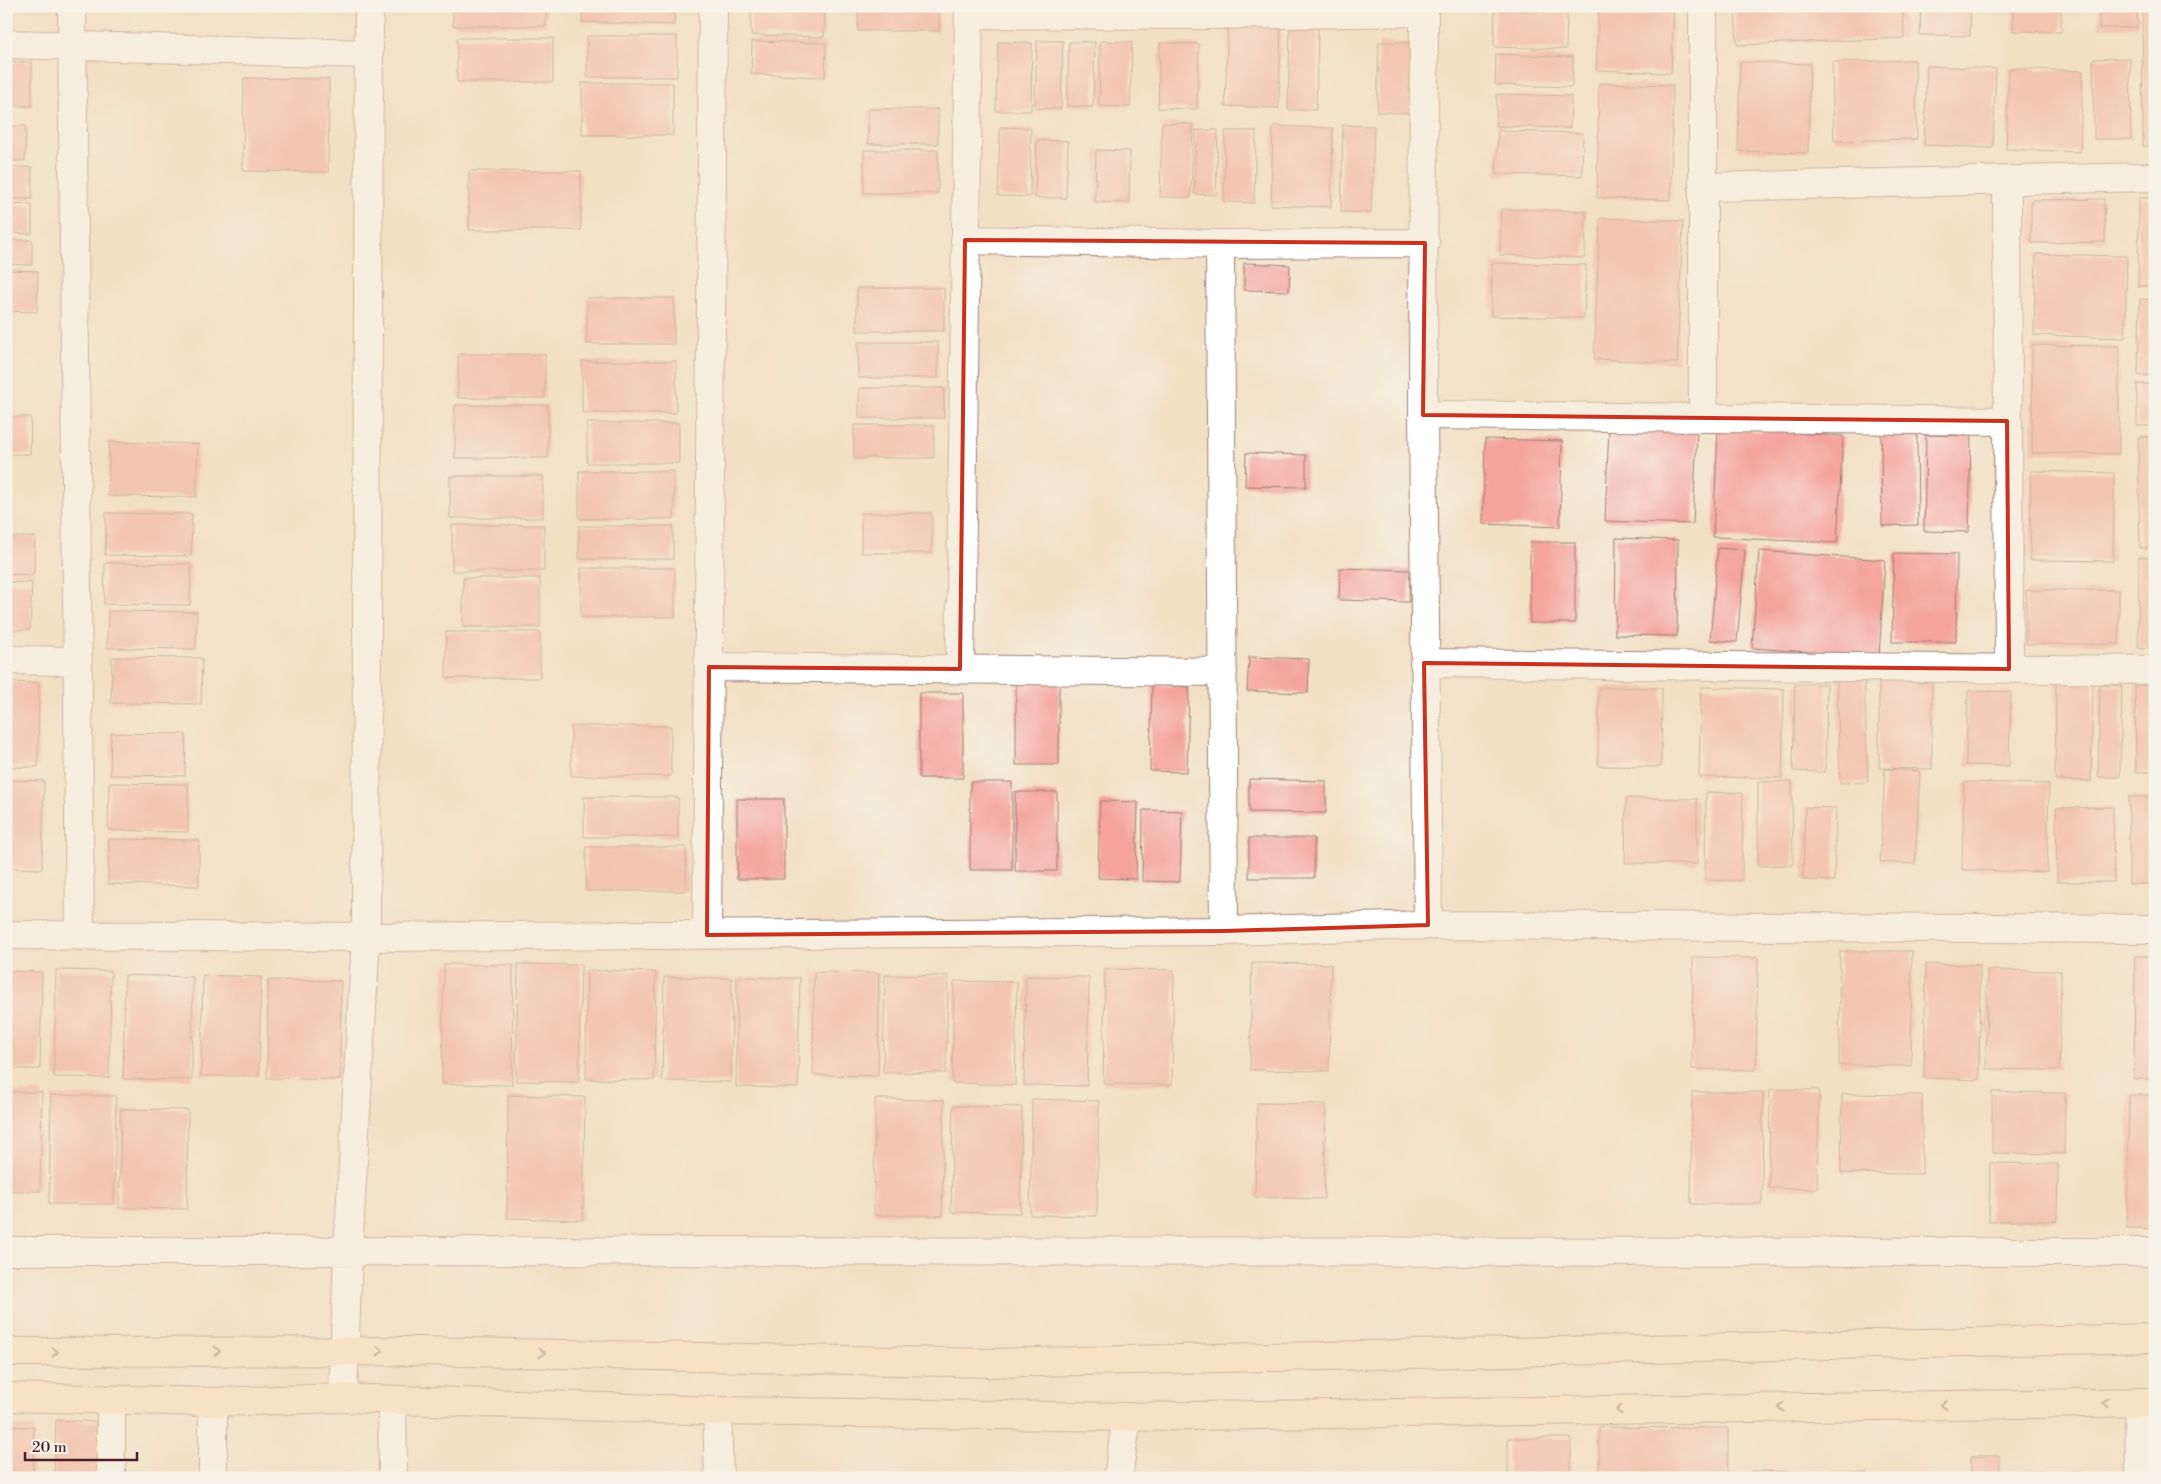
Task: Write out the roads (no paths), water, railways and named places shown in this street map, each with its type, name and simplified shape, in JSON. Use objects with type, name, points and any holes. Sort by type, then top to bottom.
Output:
[{"type":"street","points":[[72,6],[80,936]]},
{"type":"street","points":[[343,1398],[348,1251],[366,937],[368,6]]},
{"type":"street","points":[[707,934],[713,6]]},
{"type":"street","points":[[1703,6],[1703,418]]},
{"type":"street","points":[[960,669],[969,10],[1424,9],[1424,663],[1428,925]]},
{"type":"street","points":[[6,44],[368,54]]},
{"type":"street","points":[[1703,187],[2155,177]]},
{"type":"street","points":[[2007,180],[2009,669]]},
{"type":"street","points":[[965,240],[1220,244],[1425,243]]},
{"type":"street","points":[[1220,244],[1224,931]]},
{"type":"street","points":[[1423,415],[2008,421]]},
{"type":"street","points":[[6,660],[77,660]]},
{"type":"street","points":[[1424,663],[2155,670]]},
{"type":"street","points":[[709,667],[1223,672]]},
{"type":"street","points":[[6,935],[366,937],[1224,931],[1428,925],[2155,930]]},
{"type":"street","points":[[6,1251],[2155,1252]]},
{"type":"street","points":[[6,1352],[416,1351],[992,1363],[2155,1338]]},
{"type":"street","points":[[6,1397],[213,1402],[343,1398],[717,1411],[1127,1417],[2147,1402],[2140,1478]]},
{"type":"street","points":[[392,1400],[393,1478]]},
{"type":"street","points":[[111,1401],[112,1478]]},
{"type":"street","points":[[213,1402],[213,1478]]},
{"type":"street","points":[[717,1411],[719,1478]]},
{"type":"street","points":[[1118,1478],[1127,1417]]}]
